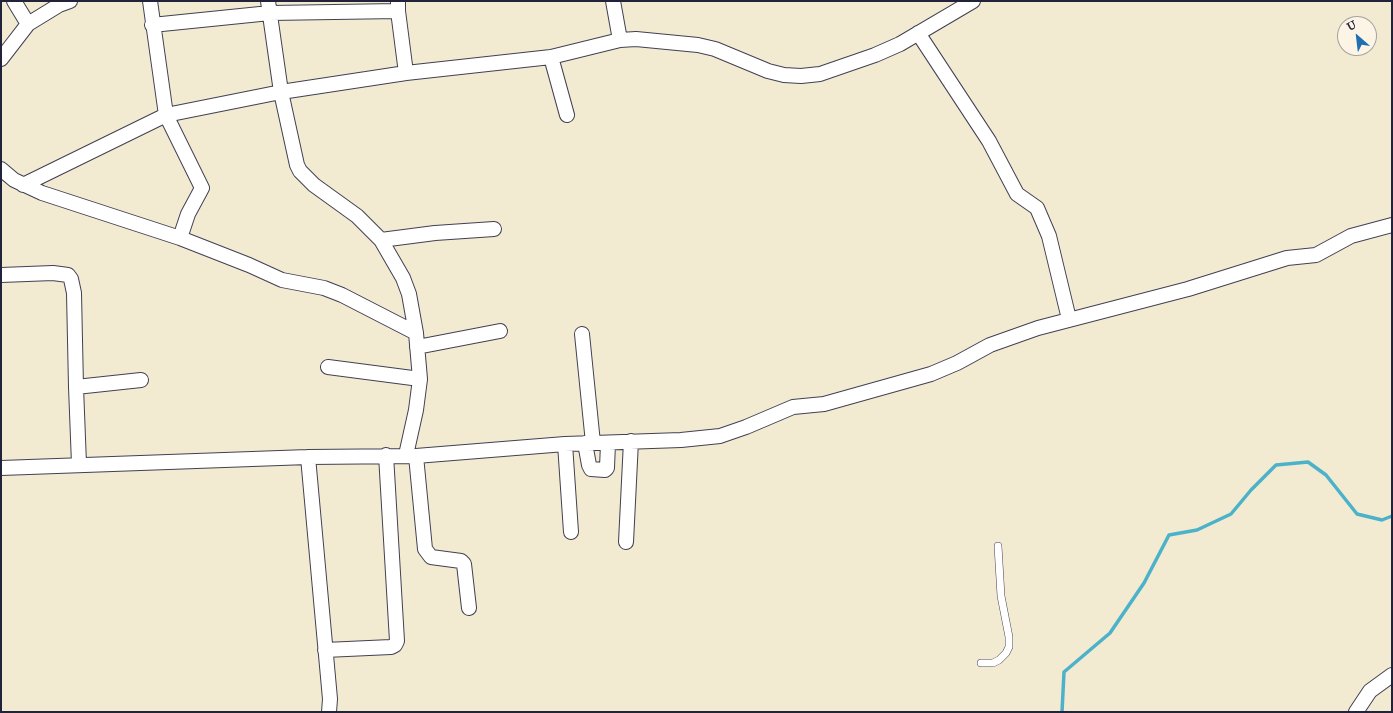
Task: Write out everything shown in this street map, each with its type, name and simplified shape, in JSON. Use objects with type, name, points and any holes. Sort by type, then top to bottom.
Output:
[{"type":"street","points":[[14,1],[28,24]]},
{"type":"street","points":[[150,1],[152,25],[166,115],[202,188],[188,214],[180,238]]},
{"type":"street","points":[[613,1],[620,40]]},
{"type":"street","points":[[23,184],[166,115],[282,92],[406,73],[551,57],[620,40],[636,39],[698,45],[715,49],[768,71],[801,76],[820,74],[875,56],[973,1]]},
{"type":"street","points":[[1,60],[28,24],[62,2]]},
{"type":"street","points":[[152,25],[269,7],[398,6],[406,73]]},
{"type":"street","points":[[269,7],[282,92],[300,171],[314,185],[357,216],[381,240],[404,278],[416,333],[420,379],[411,456],[425,549],[431,557],[461,561],[464,564],[469,608]]},
{"type":"street","points":[[918,33],[989,141],[1017,194],[1037,208],[1049,236],[1069,319]]},
{"type":"street","points":[[551,57],[567,115]]},
{"type":"street","points":[[1,169],[23,184],[76,205],[180,238],[282,280],[324,288],[342,295],[416,333]]},
{"type":"street","points":[[1,468],[79,464],[308,457],[386,455],[411,456],[564,444],[681,440],[729,434],[793,407],[824,404],[931,374],[957,363],[990,345],[1038,328],[1188,289],[1287,258],[1316,255],[1351,236],[1392,225]]},
{"type":"street","points":[[381,240],[435,233],[494,229]]},
{"type":"street","points":[[1,275],[63,274],[68,275],[71,280],[74,299],[79,464]]},
{"type":"street","points":[[417,347],[500,331]]},
{"type":"street","points":[[582,334],[589,465],[591,468],[605,470],[607,468],[608,442]]},
{"type":"street","points":[[328,367],[420,379]]},
{"type":"street","points":[[76,387],[141,380]]},
{"type":"street","points":[[626,542],[630,441]]},
{"type":"street","points":[[564,444],[571,532]]},
{"type":"street","points":[[325,650],[391,647],[397,641],[386,455]]},
{"type":"street","points":[[308,457],[330,699],[329,712]]},
{"type":"street","points":[[1356,712],[1370,691],[1392,675]]},
{"type":"lane","points":[[981,663],[993,663],[999,660],[1006,654],[1009,647],[1009,637],[1001,596],[998,550]]},
{"type":"waterway","points":[[1062,712],[1064,672],[1110,633],[1144,583],[1169,535],[1197,530],[1231,514],[1251,490],[1276,465],[1308,462],[1326,475],[1357,514],[1382,520],[1392,516]]}]
